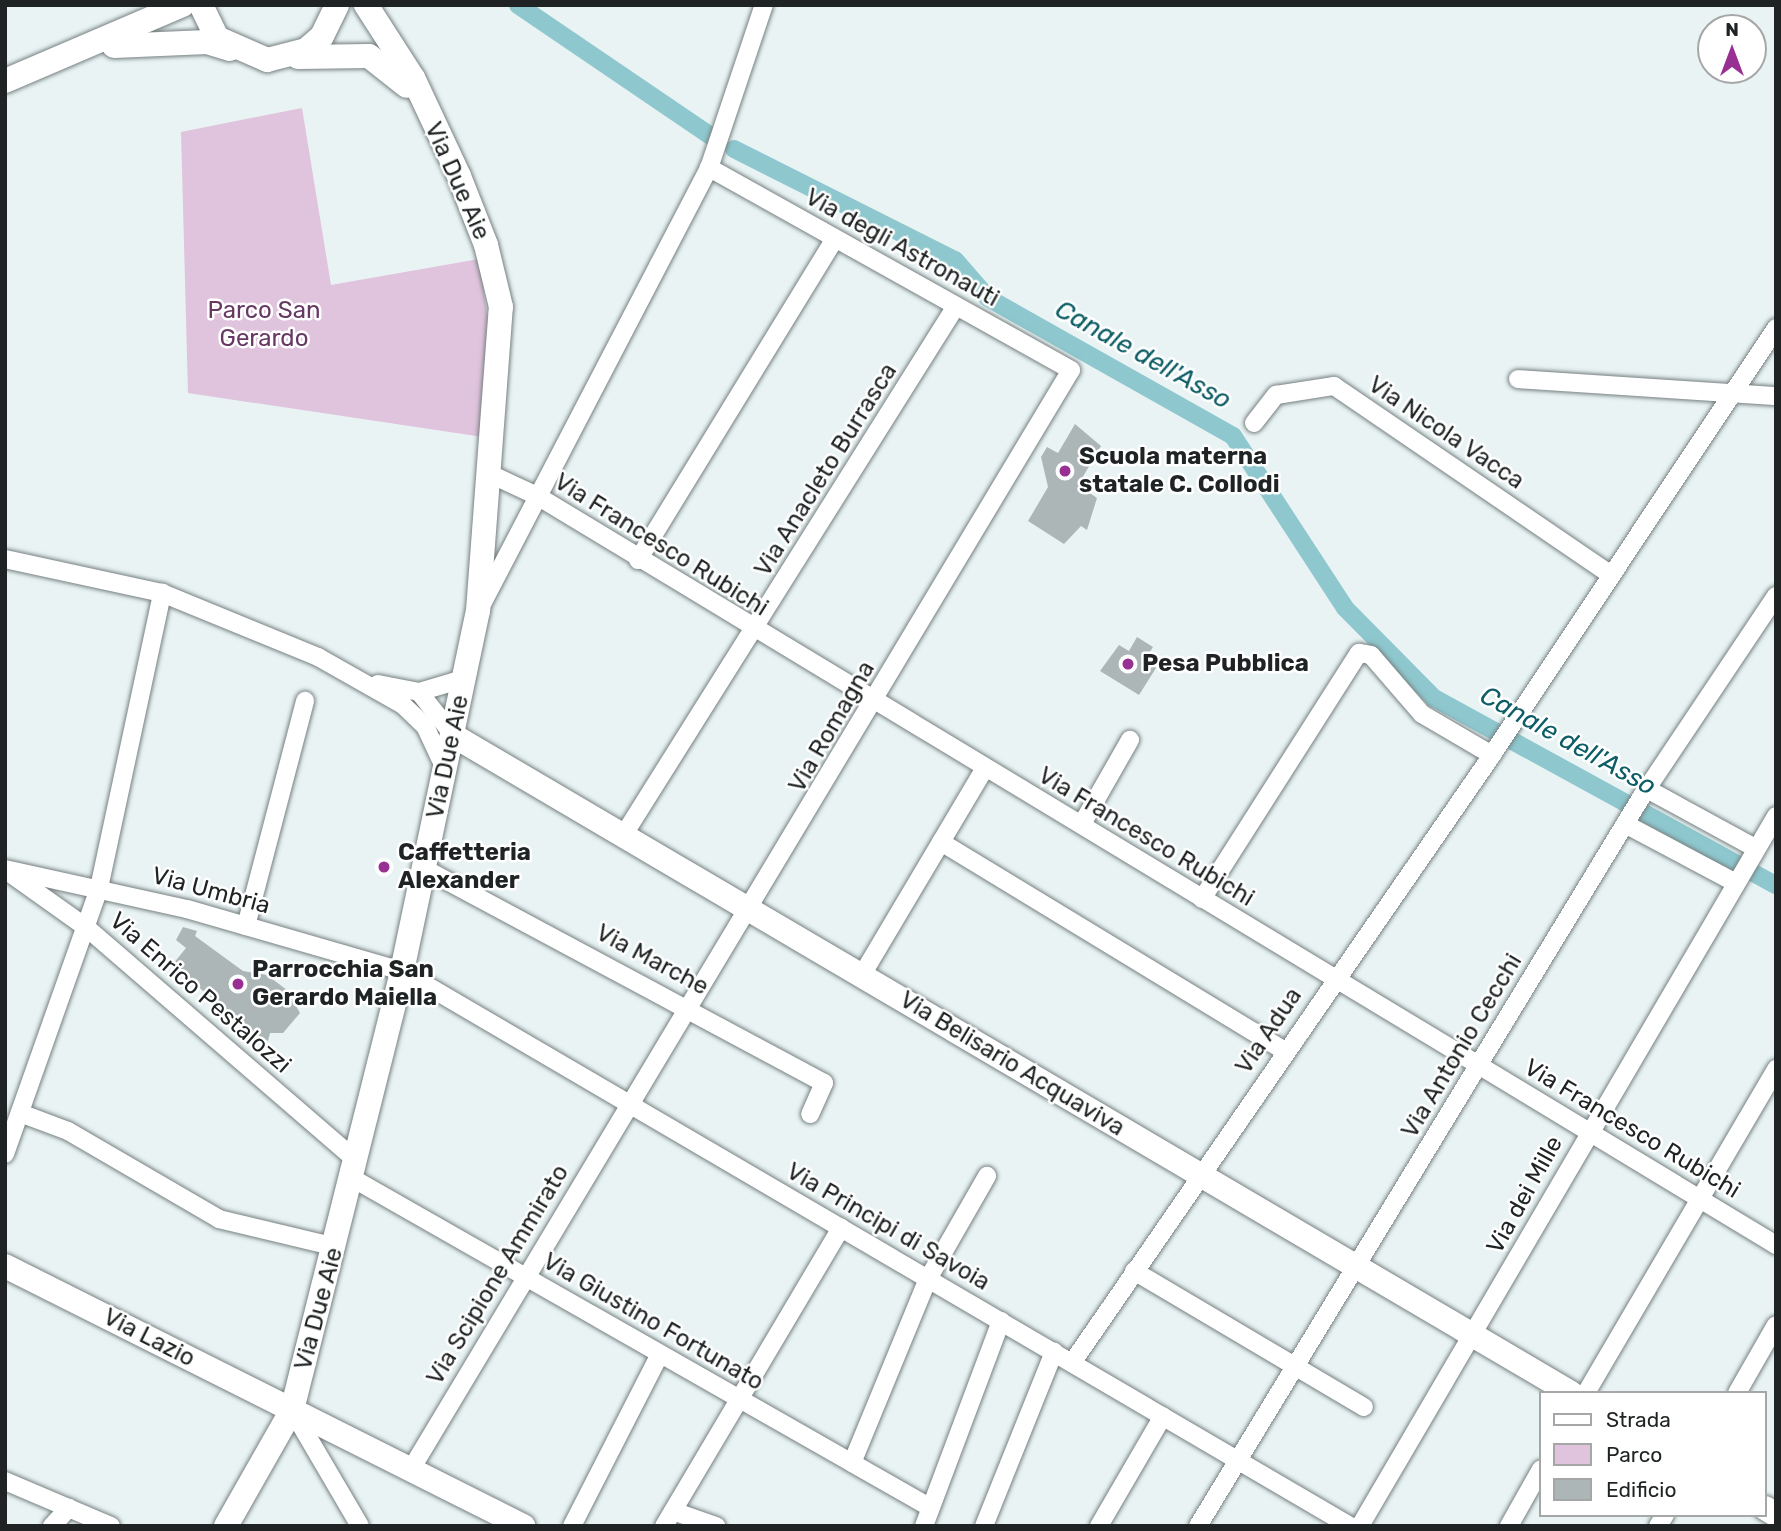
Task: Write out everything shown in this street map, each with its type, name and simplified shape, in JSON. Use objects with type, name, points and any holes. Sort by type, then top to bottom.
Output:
[{"type":"street","points":[[5,80],[89,50],[182,5]]},
{"type":"street","points":[[201,5],[232,49]]},
{"type":"street","points":[[285,58],[322,36],[337,5]]},
{"type":"street","name":"Via Due Aie","points":[[346,5],[390,48]]},
{"type":"street","name":"Via Due Aie","points":[[226,1526],[292,1410],[336,1247],[402,971],[454,736],[478,611],[501,307],[486,244],[420,99],[366,5]]},
{"type":"street","points":[[478,611],[712,161],[764,5]]},
{"type":"street","name":"Via Due Aie","points":[[89,50],[139,41],[207,42],[285,58],[334,52],[369,56],[420,99]]},
{"type":"street","name":"Via degli Astronauti","points":[[712,161],[835,238],[1071,370]]},
{"type":"street","points":[[638,560],[835,238]]},
{"type":"street","name":"Via Anacleto Burrasca","points":[[623,836],[754,632],[956,306]]},
{"type":"street","name":"Via Adua","points":[[1072,1363],[1333,978],[1494,751],[1507,727],[1776,328]]},
{"type":"street","name":"Via Romagna","points":[[628,1103],[752,911],[1071,370]]},
{"type":"street","points":[[1518,379],[1776,396]]},
{"type":"street","name":"Via Nicola Vacca","points":[[1254,423],[1276,395],[1334,386],[1610,574]]},
{"type":"street","name":"Via Francesco Rubichi","points":[[490,474],[539,497],[754,632],[1082,824],[1776,1245]]},
{"type":"street","points":[[5,559],[162,593],[370,682],[419,692],[466,678]]},
{"type":"street","points":[[5,1154],[99,888],[162,593]]},
{"type":"street","name":"Via Antonio Cecchi","points":[[1198,1526],[1236,1459],[1357,1269],[1645,792],[1776,596]]},
{"type":"street","points":[[1202,899],[1359,653],[1371,655],[1422,714],[1494,751]]},
{"type":"street","points":[[370,682],[425,726],[454,736]]},
{"type":"street","points":[[419,692],[454,736]]},
{"type":"street","points":[[246,926],[305,701]]},
{"type":"street","points":[[425,726],[446,771]]},
{"type":"street","name":"Via Belisario Acquaviva","points":[[454,736],[1567,1391]]},
{"type":"street","points":[[1082,824],[1130,740]]},
{"type":"street","points":[[862,975],[985,768]]},
{"type":"street","points":[[1645,792],[1753,851]]},
{"type":"street","name":"Via dei Mille","points":[[1360,1526],[1474,1337],[1589,1131],[1735,880],[1776,816]]},
{"type":"street","points":[[1627,821],[1735,880]]},
{"type":"street","points":[[941,842],[1285,1051]]},
{"type":"street","name":"Via Marche","points":[[424,868],[690,1007],[824,1083],[810,1114]]},
{"type":"street","name":"Via Umbria","points":[[5,869],[99,888],[246,926],[402,971]]},
{"type":"street","name":"Via Enrico Pestalozzi","points":[[5,869],[87,928],[354,1169]]},
{"type":"street","name":"Via Principi di Savoia","points":[[402,971],[1350,1526]]},
{"type":"street","points":[[1587,1391],[1776,1069]]},
{"type":"street","name":"Via Scipione Ammirato","points":[[410,1471],[628,1103]]},
{"type":"street","points":[[20,1113],[68,1131],[219,1219],[336,1247]]},
{"type":"street","name":"Via Giustino Fortunato","points":[[354,1169],[526,1277],[930,1508]]},
{"type":"street","points":[[852,1463],[928,1279],[988,1176]]},
{"type":"street","points":[[716,1526],[668,1518],[841,1228]]},
{"type":"street","name":"Via Lazio","points":[[5,1266],[523,1526]]},
{"type":"street","points":[[1133,1272],[1364,1407]]},
{"type":"street","points":[[924,1526],[1001,1321]]},
{"type":"street","points":[[1738,1391],[1776,1325]]},
{"type":"street","points":[[984,1526],[1054,1352]]},
{"type":"street","points":[[572,1526],[660,1354]]},
{"type":"street","points":[[292,1410],[360,1526]]},
{"type":"street","points":[[1099,1526],[1163,1416]]},
{"type":"street","points":[[1508,1526],[1540,1471]]},
{"type":"street","points":[[5,1481],[111,1526]]},
{"type":"street","points":[[52,1526],[69,1508]]},
{"type":"green space","name":"Parco San Gerardo","points":[[302,108],[331,285],[479,259],[489,327],[483,437],[188,393],[181,132]]},
{"type":"building","name":"Scuola materna statale C. Collodi","points":[[1075,424],[1101,446],[1078,485],[1097,498],[1087,530],[1081,526],[1064,544],[1028,521],[1048,487],[1041,457],[1047,447],[1058,453]]},
{"type":"building","name":"Pesa Pubblica","points":[[1137,637],[1153,647],[1145,660],[1156,668],[1139,695],[1100,671],[1119,645],[1129,651]]},
{"type":"building","name":"Parrocchia San Gerardo Maiella","points":[[183,927],[197,931],[195,936],[243,971],[267,975],[287,990],[300,1013],[283,1033],[270,1033],[268,1041],[250,1033],[173,964],[186,948],[176,940]]},
{"type":"waterway","name":"Canale dell'Asso","points":[[518,5],[714,138]]},
{"type":"waterway","name":"Canale dell'Asso","points":[[734,149],[955,260],[988,298],[1233,436],[1345,608],[1434,698],[1776,885]]},
{"type":"place","name":"Scuola materna statale C. Collodi","points":[[1065,471]]},
{"type":"place","name":"Pesa Pubblica","points":[[1128,664]]},
{"type":"place","name":"Caffetteria Alexander","points":[[384,867]]},
{"type":"place","name":"Parrocchia San Gerardo Maiella","points":[[238,984]]}]
